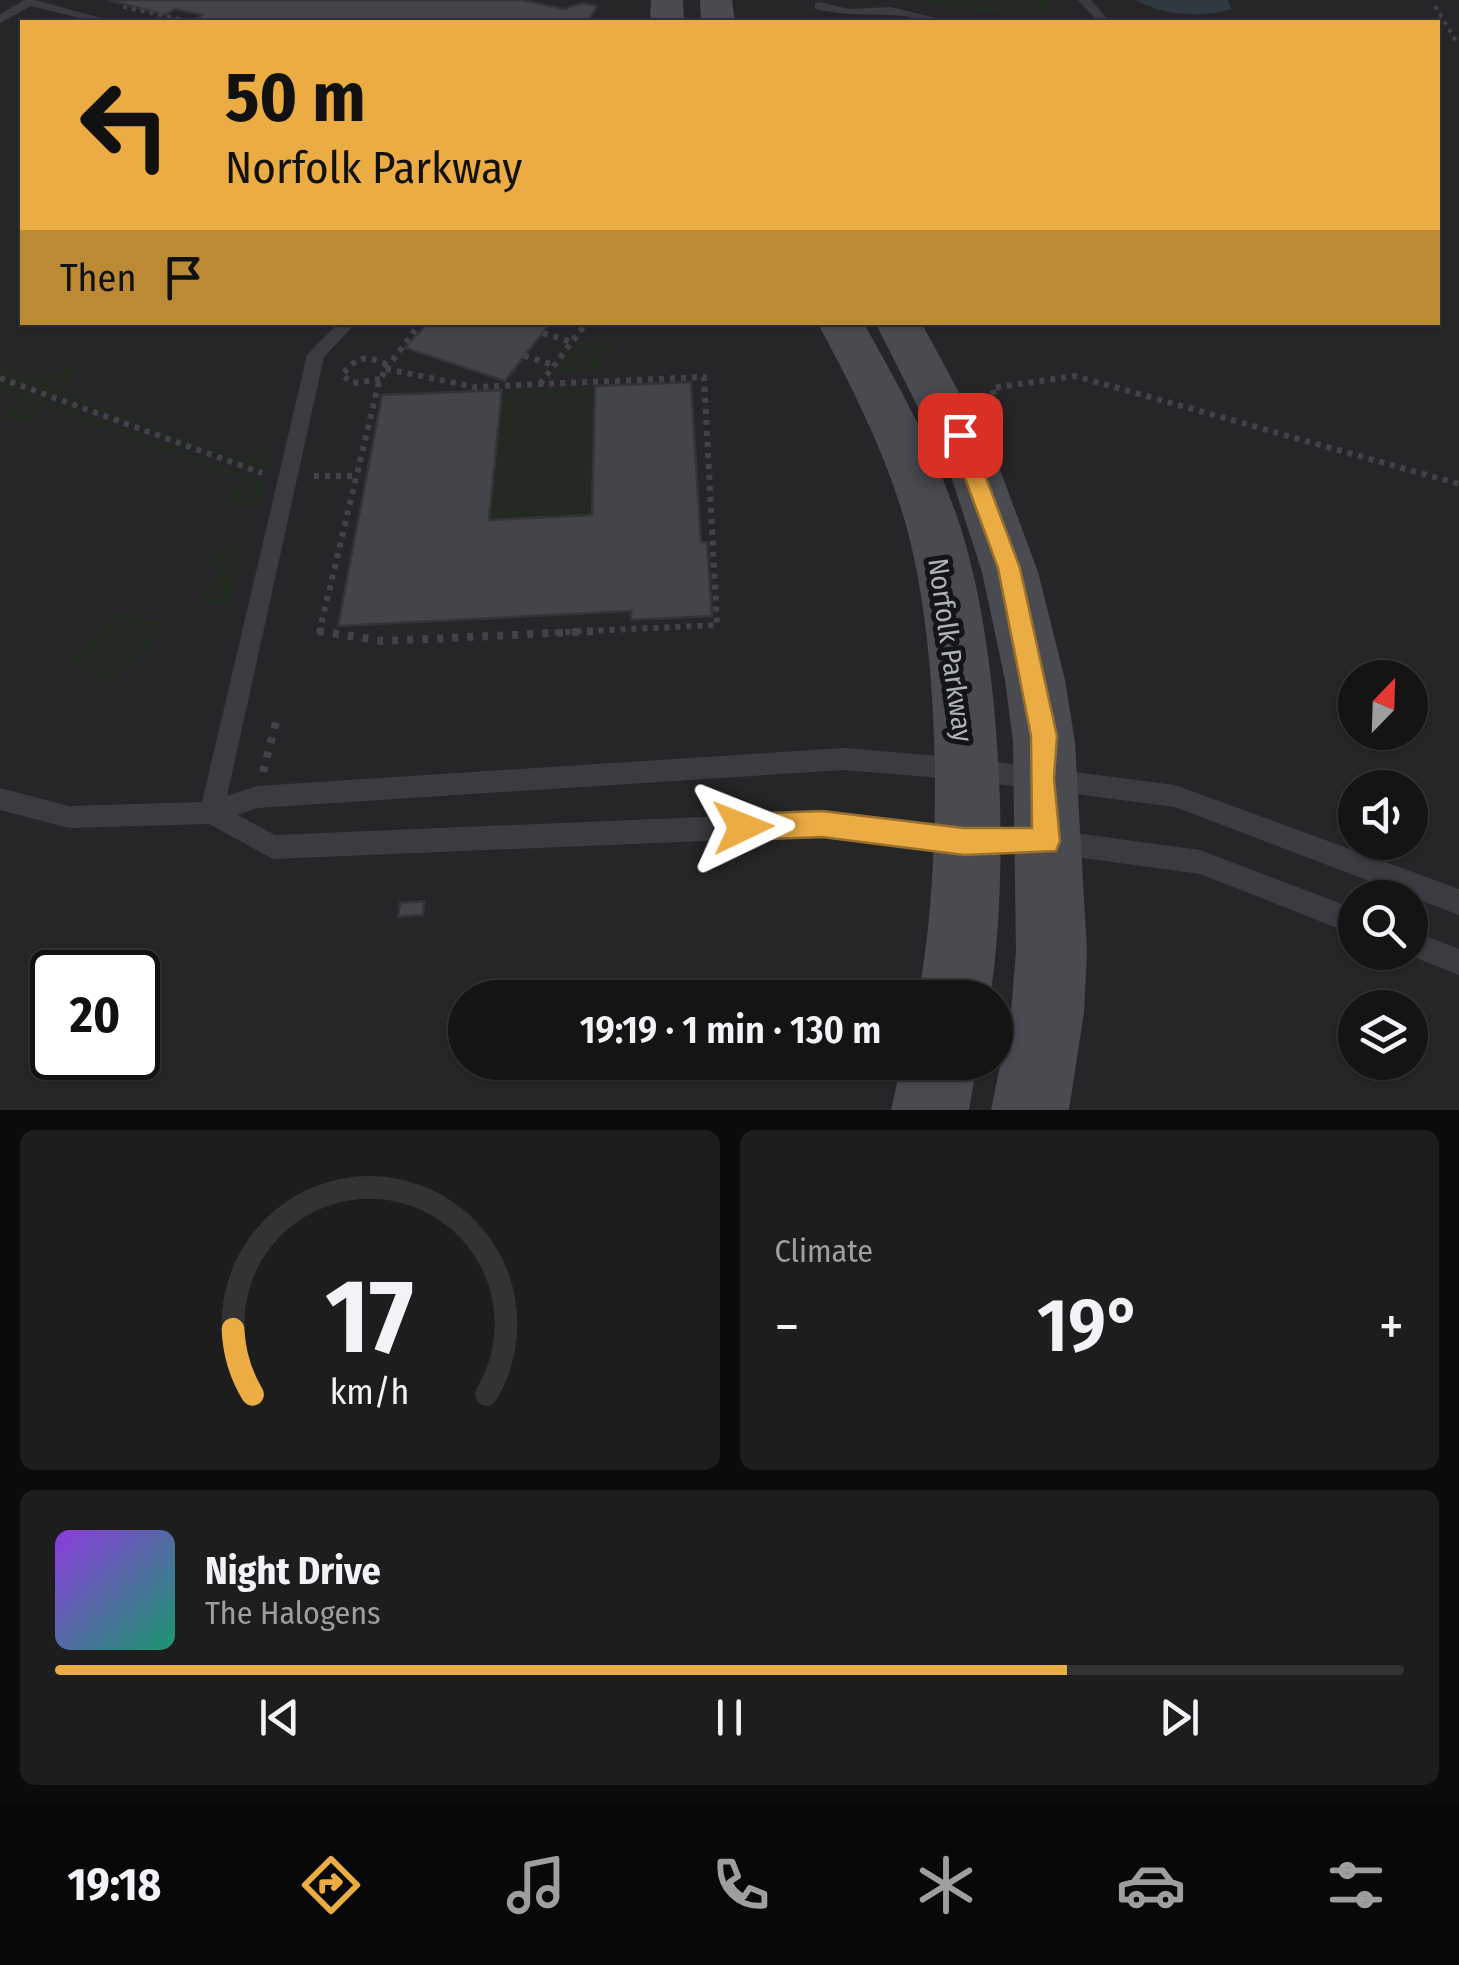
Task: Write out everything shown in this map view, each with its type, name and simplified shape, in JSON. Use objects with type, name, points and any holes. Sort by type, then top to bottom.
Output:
[{"type":"street","name":"Norfolk Parkway","points":[[842,325],[874,382],[914,474],[947,578],[965,769],[958,980]]},
{"type":"street","points":[[900,325],[929,369],[976,468],[1009,568],[1044,736],[1044,810],[1052,910],[1049,998],[1030,1110]]},
{"type":"street","points":[[930,1110],[936,1080]]},
{"type":"lane","points":[[0,19],[29,2],[101,20]]},
{"type":"lane","points":[[818,7],[849,13],[891,11],[936,20]]},
{"type":"lane","points":[[211,813],[316,354],[346,325]]},
{"type":"lane","points":[[0,799],[69,816],[211,813],[257,798],[844,759],[965,769],[1044,810],[1200,862],[1338,915]]},
{"type":"lane","points":[[211,813],[273,847],[822,824],[964,842],[1044,810],[1174,796],[1459,902]]},
{"type":"lane","points":[[1428,950],[1459,962]]},
{"type":"path","points":[[108,4],[183,20]]},
{"type":"path","points":[[1435,6],[1456,41]]},
{"type":"path","points":[[1446,24],[1459,24]]},
{"type":"path","points":[[381,378],[353,383],[342,375],[356,358],[366,356],[387,367],[475,386],[704,377],[717,625],[383,641],[317,633],[381,378],[387,367],[418,325]]},
{"type":"path","points":[[540,384],[585,325]]},
{"type":"path","points":[[543,333],[572,342]]},
{"type":"path","points":[[524,356],[554,365]]},
{"type":"path","points":[[987,405],[998,404],[992,388],[1075,376],[1459,484]]},
{"type":"path","points":[[0,378],[268,475],[358,476]]},
{"type":"path","points":[[262,773],[276,722]]},
{"type":"shaded area","points":[[0,0],[1459,0],[1459,1110],[0,1110]]},
{"type":"shaded area","points":[[918,0],[1047,0],[1062,20],[1026,20]]},
{"type":"shaded area","points":[[1135,0],[1228,0],[1231,9],[1182,14]]},
{"type":"shaded area","points":[[580,341],[616,344],[598,370],[552,371]]},
{"type":"shaded area","points":[[0,366],[37,380],[57,369],[78,369],[59,391],[243,461],[267,443],[272,448],[266,472],[0,375]]},
{"type":"shaded area","points":[[0,383],[264,482],[260,502],[249,508],[225,501],[241,479],[47,407],[25,422],[2,418],[18,397],[0,390]]},
{"type":"shaded area","points":[[595,386],[592,515],[489,520],[502,390]]},
{"type":"shaded area","points":[[230,541],[243,550],[232,598],[215,606],[201,598],[218,570],[205,564]]},
{"type":"shaded area","points":[[118,610],[162,625],[156,639],[109,683],[68,663]]},
{"type":"building","points":[[108,0],[522,0],[563,9],[583,3],[597,6],[589,20],[200,20],[202,15],[175,9],[166,15]]},
{"type":"building","points":[[425,325],[549,325],[505,381],[405,348]]},
{"type":"building","points":[[691,382],[701,542],[707,542],[712,616],[631,620],[631,611],[338,626],[382,395],[502,390],[489,520],[592,515],[595,386]]},
{"type":"building","points":[[424,901],[423,915],[398,917],[400,903]]},
{"type":"route","points":[[743,827],[822,824],[964,842],[1046,841],[1041,778],[1044,736],[1009,568],[976,468],[960,435]]}]
